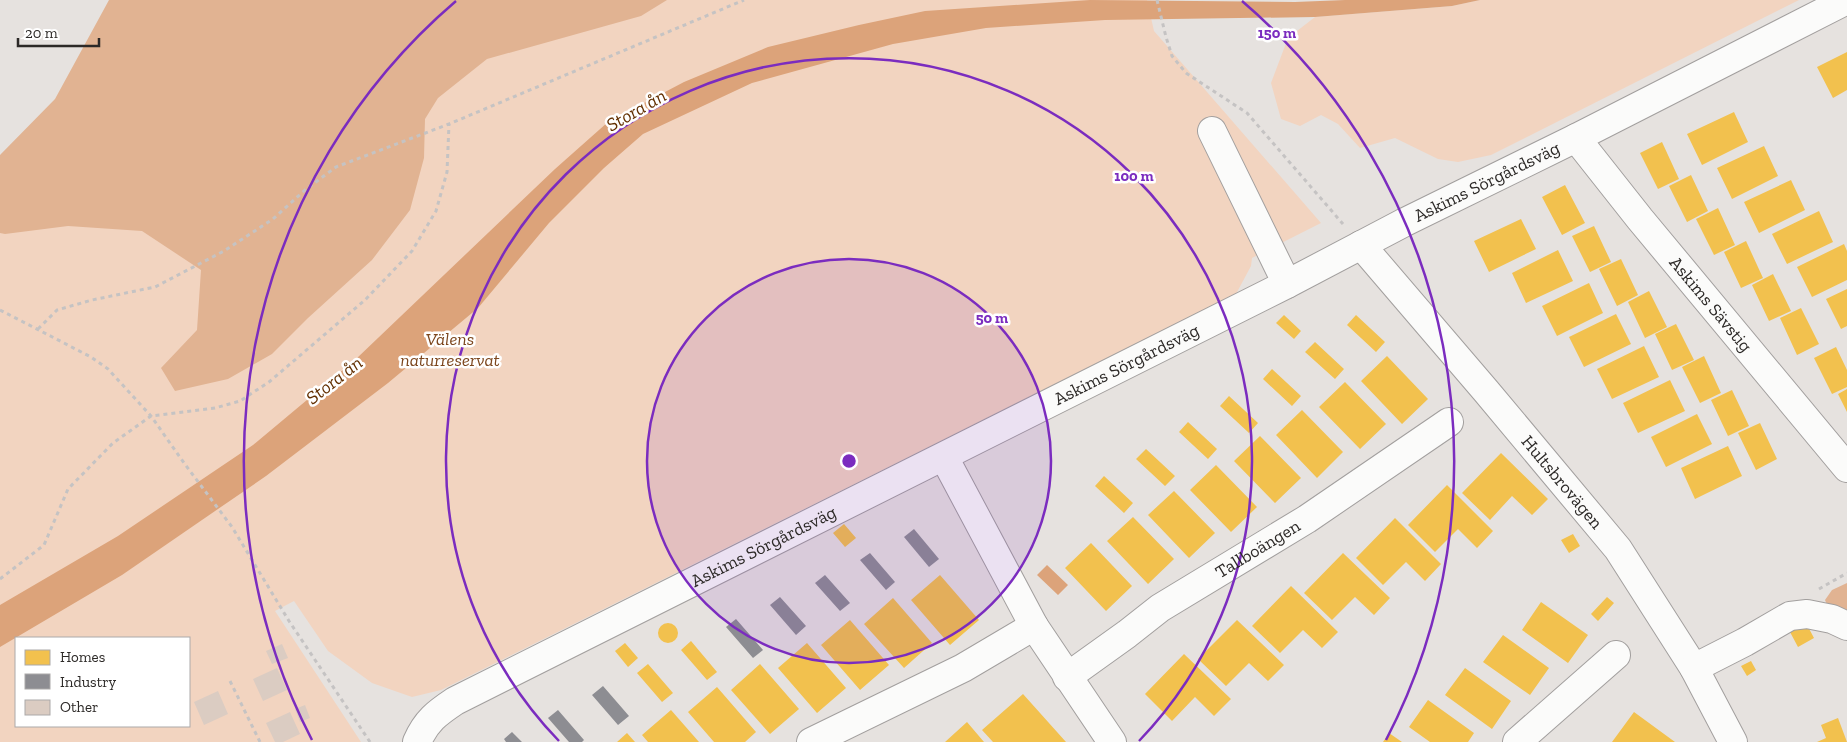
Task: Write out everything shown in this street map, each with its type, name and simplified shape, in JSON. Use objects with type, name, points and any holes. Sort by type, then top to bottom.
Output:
[{"type":"street","name":"Askims Sörgårdsväg","points":[[417,742],[422,730],[435,715],[455,701],[1287,284],[1405,222],[1576,138],[1847,0]]},
{"type":"street","points":[[1212,131],[1287,284]]},
{"type":"street","name":"Askims Sävstig","points":[[1576,138],[1847,468]]},
{"type":"street","name":"Hultsbrovägen","points":[[1361,245],[1618,549],[1694,668],[1732,742]]},
{"type":"street","name":"Tallboängen","points":[[1067,676],[1127,634],[1160,608],[1307,519],[1449,422]]},
{"type":"street","points":[[944,456],[1034,626],[1112,742]]},
{"type":"street","points":[[1694,668],[1790,616],[1806,614],[1832,619],[1847,626]]},
{"type":"street","points":[[811,742],[963,668],[1034,626]]},
{"type":"street","points":[[1517,742],[1616,655]]},
{"type":"path","points":[[38,330],[57,310],[92,300],[155,287],[224,251],[273,220],[305,190],[336,167],[449,124],[744,0]]},
{"type":"path","points":[[1157,0],[1172,56],[1186,73],[1247,113],[1361,245]]},
{"type":"path","points":[[0,580],[44,545],[68,489],[113,443],[151,416],[215,408],[240,401],[269,382],[365,300],[412,251],[436,211],[447,172],[449,124]]},
{"type":"path","points":[[0,310],[91,357],[108,369],[151,416],[232,527],[290,621],[370,742]]},
{"type":"path","points":[[230,681],[260,742]]},
{"type":"green space","name":"Välens naturreservat","points":[[649,0],[1147,0],[1154,31],[1321,223],[1252,258],[1251,266],[1236,294],[441,690],[412,697],[372,683],[328,651],[294,601],[275,611],[361,742],[0,742],[0,179]]},
{"type":"green space","points":[[1480,0],[1799,0],[1491,155],[1458,162],[1438,159],[1395,138],[1360,148],[1338,124],[1321,115],[1300,126],[1281,119],[1271,83],[1288,38],[1315,17],[1452,6]]},
{"type":"shaded area","points":[[109,0],[667,0],[641,16],[487,59],[438,98],[425,119],[424,158],[410,210],[372,260],[308,318],[272,354],[228,379],[175,391],[161,368],[197,330],[201,270],[142,231],[68,226],[5,234],[0,233],[0,155],[55,99]]},
{"type":"shaded area","points":[[1847,583],[1847,618],[1829,609],[1825,600],[1832,590]]},
{"type":"water","name":"Stora ån","points":[[1090,0],[1295,2],[1480,0],[1452,6],[1315,17],[1105,20],[986,28],[893,44],[752,83],[643,134],[604,168],[549,223],[478,308],[388,383],[266,476],[122,575],[0,647],[0,605],[118,536],[253,445],[356,359],[555,169],[608,122],[684,82],[768,47],[925,11]]},
{"type":"water","points":[[1047,565],[1068,585],[1058,595],[1037,575]]},
{"type":"building: Homes","points":[[1847,52],[1847,90],[1833,98],[1817,67]]},
{"type":"building: Homes","points":[[1734,112],[1748,142],[1702,165],[1687,134]]},
{"type":"building: Homes","points":[[1662,142],[1679,179],[1658,189],[1640,153]]},
{"type":"building: Homes","points":[[1764,146],[1778,176],[1732,199],[1717,168]]},
{"type":"building: Homes","points":[[1691,175],[1708,211],[1687,222],[1669,186]]},
{"type":"building: Homes","points":[[1791,180],[1805,210],[1759,233],[1744,202]]},
{"type":"building: Homes","points":[[1565,185],[1585,223],[1562,235],[1542,197]]},
{"type":"building: Homes","points":[[1718,208],[1735,245],[1714,255],[1696,219]]},
{"type":"building: Homes","points":[[1819,211],[1833,242],[1787,264],[1772,234]]},
{"type":"building: Homes","points":[[1521,219],[1536,249],[1489,272],[1474,241]]},
{"type":"building: Homes","points":[[1594,226],[1611,262],[1590,272],[1572,236]]},
{"type":"building: Homes","points":[[1746,241],[1763,278],[1741,288],[1724,252]]},
{"type":"building: Homes","points":[[1844,244],[1847,251],[1847,280],[1812,297],[1797,267]]},
{"type":"building: Homes","points":[[1558,250],[1573,281],[1526,303],[1512,273]]},
{"type":"building: Homes","points":[[1621,259],[1638,295],[1617,306],[1599,269]]},
{"type":"building: Homes","points":[[1773,274],[1791,311],[1769,321],[1752,285]]},
{"type":"building: Homes","points":[[1589,283],[1603,313],[1557,336],[1542,306]]},
{"type":"building: Homes","points":[[1847,289],[1847,326],[1841,329],[1826,299]]},
{"type":"building: Homes","points":[[1649,291],[1667,327],[1645,338],[1628,302]]},
{"type":"building: Homes","points":[[1801,308],[1819,344],[1797,355],[1780,318]]},
{"type":"building: Homes","points":[[1616,314],[1631,344],[1584,367],[1569,337]]},
{"type":"building: Homes","points":[[1284,315],[1301,331],[1294,339],[1276,323]]},
{"type":"building: Homes","points":[[1356,315],[1385,342],[1376,352],[1347,325]]},
{"type":"building: Homes","points":[[1676,324],[1694,360],[1672,370],[1655,334]]},
{"type":"building: Homes","points":[[1315,342],[1344,369],[1335,379],[1305,352]]},
{"type":"building: Homes","points":[[1644,346],[1659,377],[1612,399],[1597,369]]},
{"type":"building: Homes","points":[[1836,347],[1847,370],[1847,387],[1832,394],[1814,358]]},
{"type":"building: Homes","points":[[1387,356],[1428,399],[1402,424],[1361,381]]},
{"type":"building: Homes","points":[[1704,356],[1721,393],[1700,403],[1682,367]]},
{"type":"building: Homes","points":[[1272,369],[1301,396],[1292,406],[1263,379]]},
{"type":"building: Homes","points":[[1670,380],[1685,411],[1638,433],[1623,403]]},
{"type":"building: Homes","points":[[1345,382],[1386,424],[1360,449],[1319,407]]},
{"type":"building: Homes","points":[[1847,389],[1847,412],[1838,394]]},
{"type":"building: Homes","points":[[1732,390],[1749,426],[1728,436],[1711,400]]},
{"type":"building: Homes","points":[[1229,396],[1258,423],[1249,433],[1220,406]]},
{"type":"building: Homes","points":[[1302,410],[1343,452],[1317,478],[1276,435]]},
{"type":"building: Homes","points":[[1697,414],[1712,444],[1666,467],[1651,437]]},
{"type":"building: Homes","points":[[1188,422],[1217,449],[1208,459],[1179,432]]},
{"type":"building: Homes","points":[[1760,423],[1777,459],[1756,470],[1738,433]]},
{"type":"building: Homes","points":[[1260,436],[1301,478],[1275,503],[1234,461]]},
{"type":"building: Homes","points":[[1728,446],[1742,476],[1695,499],[1681,468]]},
{"type":"building: Homes","points":[[1146,449],[1175,476],[1165,486],[1136,459]]},
{"type":"building: Homes","points":[[1501,453],[1548,499],[1532,515],[1512,496],[1490,520],[1462,493]]},
{"type":"building: Homes","points":[[1216,465],[1257,507],[1231,532],[1190,490]]},
{"type":"building: Homes","points":[[1104,476],[1133,503],[1124,513],[1095,486]]},
{"type":"building: Homes","points":[[1447,485],[1493,531],[1477,548],[1458,529],[1435,552],[1408,525]]},
{"type":"building: Homes","points":[[1174,491],[1215,533],[1189,558],[1148,515]]},
{"type":"building: Homes","points":[[1133,517],[1174,559],[1148,584],[1107,541]]},
{"type":"building: Homes","points":[[1395,518],[1441,564],[1425,581],[1406,562],[1383,585],[1356,558]]},
{"type":"building: Homes","points":[[844,524],[856,538],[845,547],[833,533]]},
{"type":"building: Homes","points":[[1573,534],[1580,546],[1569,553],[1561,540]]},
{"type":"building: Homes","points":[[1091,543],[1132,586],[1106,611],[1065,568]]},
{"type":"building: Homes","points":[[1343,553],[1390,598],[1374,615],[1355,597],[1332,620],[1304,593]]},
{"type":"building: Homes","points":[[940,575],[979,620],[950,645],[911,600]]},
{"type":"building: Homes","points":[[1291,586],[1338,632],[1322,648],[1303,630],[1280,653],[1252,626]]},
{"type":"building: Homes","points":[[1607,597],[1614,603],[1598,621],[1591,614]]},
{"type":"building: Homes","points":[[893,598],[932,643],[904,668],[864,624]]},
{"type":"building: Homes","points":[[1541,602],[1588,635],[1568,663],[1522,630]]},
{"type":"building: Homes","points":[[850,620],[889,665],[860,690],[821,645]]},
{"type":"building: Homes","points":[[1237,620],[1284,665],[1268,681],[1249,663],[1226,686],[1198,659]]},
{"type":"building: Homes","points":[[668,623],[675,626],[678,633],[675,640],[668,643],[661,640],[658,633],[661,626]]},
{"type":"building: Homes","points":[[1806,623],[1814,638],[1798,647],[1790,632]]},
{"type":"building: Homes","points":[[1503,635],[1549,668],[1530,695],[1483,662]]},
{"type":"building: Homes","points":[[691,641],[717,672],[707,680],[681,650]]},
{"type":"building: Homes","points":[[625,643],[638,658],[628,667],[615,651]]},
{"type":"building: Homes","points":[[807,643],[846,688],[817,713],[778,668]]},
{"type":"building: Homes","points":[[1184,654],[1231,699],[1214,716],[1195,697],[1172,721],[1145,694]]},
{"type":"building: Homes","points":[[1751,661],[1756,670],[1747,676],[1741,666]]},
{"type":"building: Homes","points":[[648,664],[673,693],[662,702],[637,673]]},
{"type":"building: Homes","points":[[760,664],[799,709],[770,734],[731,690]]},
{"type":"building: Homes","points":[[1465,668],[1511,701],[1492,729],[1445,695]]},
{"type":"building: Homes","points":[[717,687],[756,732],[745,742],[714,742],[688,712]]},
{"type":"building: Homes","points":[[1023,694],[1066,742],[993,742],[982,730]]},
{"type":"building: Homes","points":[[1428,700],[1474,733],[1468,742],[1430,742],[1409,727]]},
{"type":"building: Homes","points":[[671,710],[699,742],[648,742],[642,735]]},
{"type":"building: Homes","points":[[1634,712],[1675,742],[1612,742]]},
{"type":"building: Homes","points":[[1838,718],[1847,742],[1817,742],[1826,738],[1821,725]]},
{"type":"building: Homes","points":[[967,722],[984,742],[945,742]]},
{"type":"building: Homes","points":[[627,733],[635,742],[617,742]]},
{"type":"building: Homes","points":[[1389,733],[1402,742],[1383,742]]},
{"type":"building: Industry","points":[[914,529],[939,559],[929,567],[904,537]]},
{"type":"building: Industry","points":[[870,553],[895,582],[886,590],[860,560]]},
{"type":"building: Industry","points":[[825,575],[850,603],[840,611],[815,583]]},
{"type":"building: Industry","points":[[780,597],[806,626],[796,635],[770,605]]},
{"type":"building: Industry","points":[[736,619],[763,650],[753,658],[726,627]]},
{"type":"building: Industry","points":[[603,686],[629,716],[618,725],[592,695]]},
{"type":"building: Industry","points":[[558,710],[584,740],[582,742],[569,742],[548,718]]},
{"type":"building: Industry","points":[[512,732],[522,742],[506,742],[504,739]]},
{"type":"building: Other","points":[[282,644],[288,658],[272,664],[266,651]]},
{"type":"building: Other","points":[[277,668],[287,690],[263,701],[253,679]]},
{"type":"building: Other","points":[[218,691],[228,714],[204,725],[194,702]]},
{"type":"building: Other","points":[[305,705],[310,718],[300,722],[295,709]]},
{"type":"building: Other","points":[[290,712],[300,734],[283,742],[275,742],[266,723]]}]
